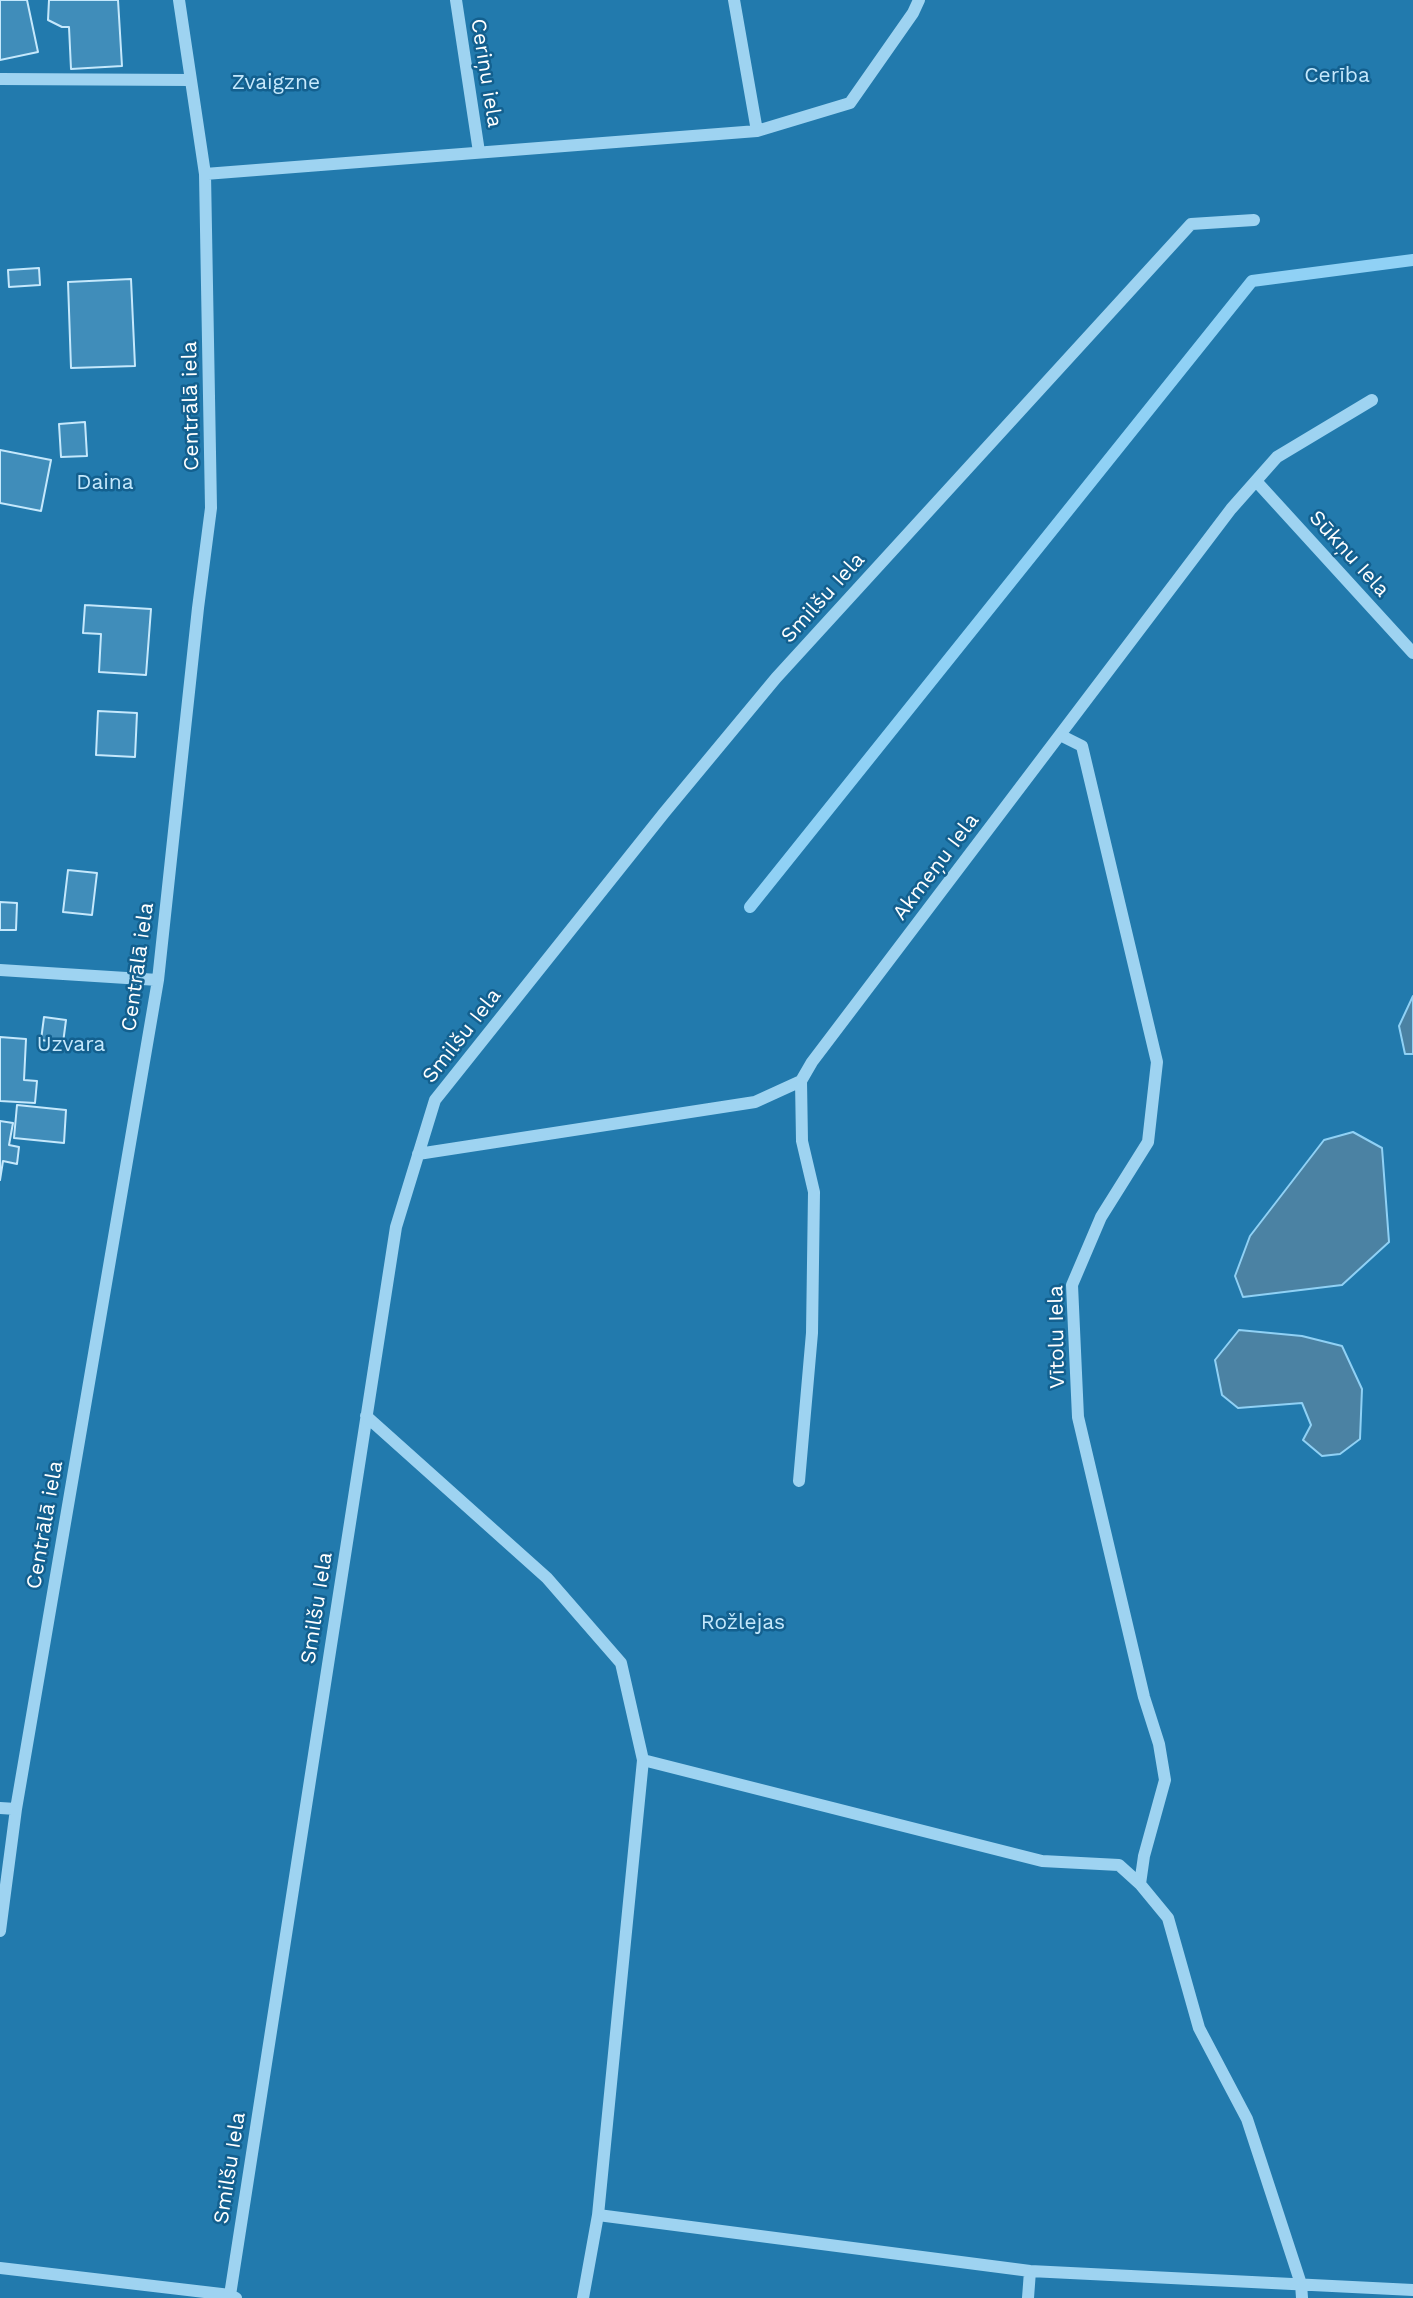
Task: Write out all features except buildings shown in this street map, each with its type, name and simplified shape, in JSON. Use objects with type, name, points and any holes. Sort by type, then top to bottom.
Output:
[{"type":"street","name":"Centrālā iela","points":[[0,1931],[16,1809],[158,980],[211,509],[205,174],[179,0]]},
{"type":"street","name":"Ceriņu iela","points":[[456,0],[479,152]]},
{"type":"street","points":[[734,0],[757,131]]},
{"type":"street","points":[[205,174],[757,131],[850,103],[913,13],[919,0]]},
{"type":"street","points":[[0,79],[191,80]]},
{"type":"street","name":"Smilšu Iela","points":[[233,2296],[396,1227],[435,1100],[664,813],[776,678],[1191,224],[1254,220]]},
{"type":"street","name":"Akmeņu Iela","points":[[801,1081],[812,1062],[1231,509],[1277,457],[1372,400]]},
{"type":"street","name":"Sūkņu Iela","points":[[1256,481],[1413,653]]},
{"type":"street","name":"Vītolu Iela","points":[[1059,735],[1083,746],[1157,1062],[1148,1142],[1101,1217],[1072,1285],[1078,1417],[1165,1780],[1144,1856],[1140,1884]]},
{"type":"street","points":[[0,970],[158,980]]},
{"type":"street","points":[[418,1154],[755,1102],[801,1081],[802,1141],[814,1192],[812,1333],[799,1481]]},
{"type":"street","points":[[366,1416],[548,1578],[621,1663],[643,1760],[598,2215],[583,2298]]},
{"type":"street","points":[[643,1760],[1042,1860],[1119,1865],[1140,1884],[1168,1918],[1199,2028],[1247,2119],[1301,2284],[1302,2298]]},
{"type":"street","points":[[0,1808],[16,1809]]},
{"type":"street","points":[[598,2215],[1030,2271],[1413,2290]]},
{"type":"street","points":[[0,2268],[233,2296]]},
{"type":"street","points":[[1028,2298],[1030,2271]]},
{"type":"green space","name":"Rožlejas","points":[[0,0],[1413,0],[1413,2298],[0,2298]]},
{"type":"shaded area","points":[[1413,996],[1413,1054],[1405,1054],[1399,1026]]},
{"type":"shaded area","points":[[1353,1132],[1382,1148],[1389,1242],[1342,1285],[1243,1297],[1235,1276],[1250,1236],[1324,1140]]},
{"type":"shaded area","points":[[1239,1330],[1302,1336],[1342,1346],[1362,1389],[1360,1439],[1340,1454],[1322,1456],[1303,1440],[1311,1425],[1302,1403],[1238,1408],[1222,1395],[1215,1360]]},
{"type":"waterway","points":[[750,907],[1252,281],[1413,260]]},
{"type":"park label","name":"Cerība","points":[[1337,76]]},
{"type":"park label","name":"Zvaigzne","points":[[276,83]]},
{"type":"park label","name":"Daina","points":[[105,483]]},
{"type":"park label","name":"Uzvara","points":[[71,1045]]}]
